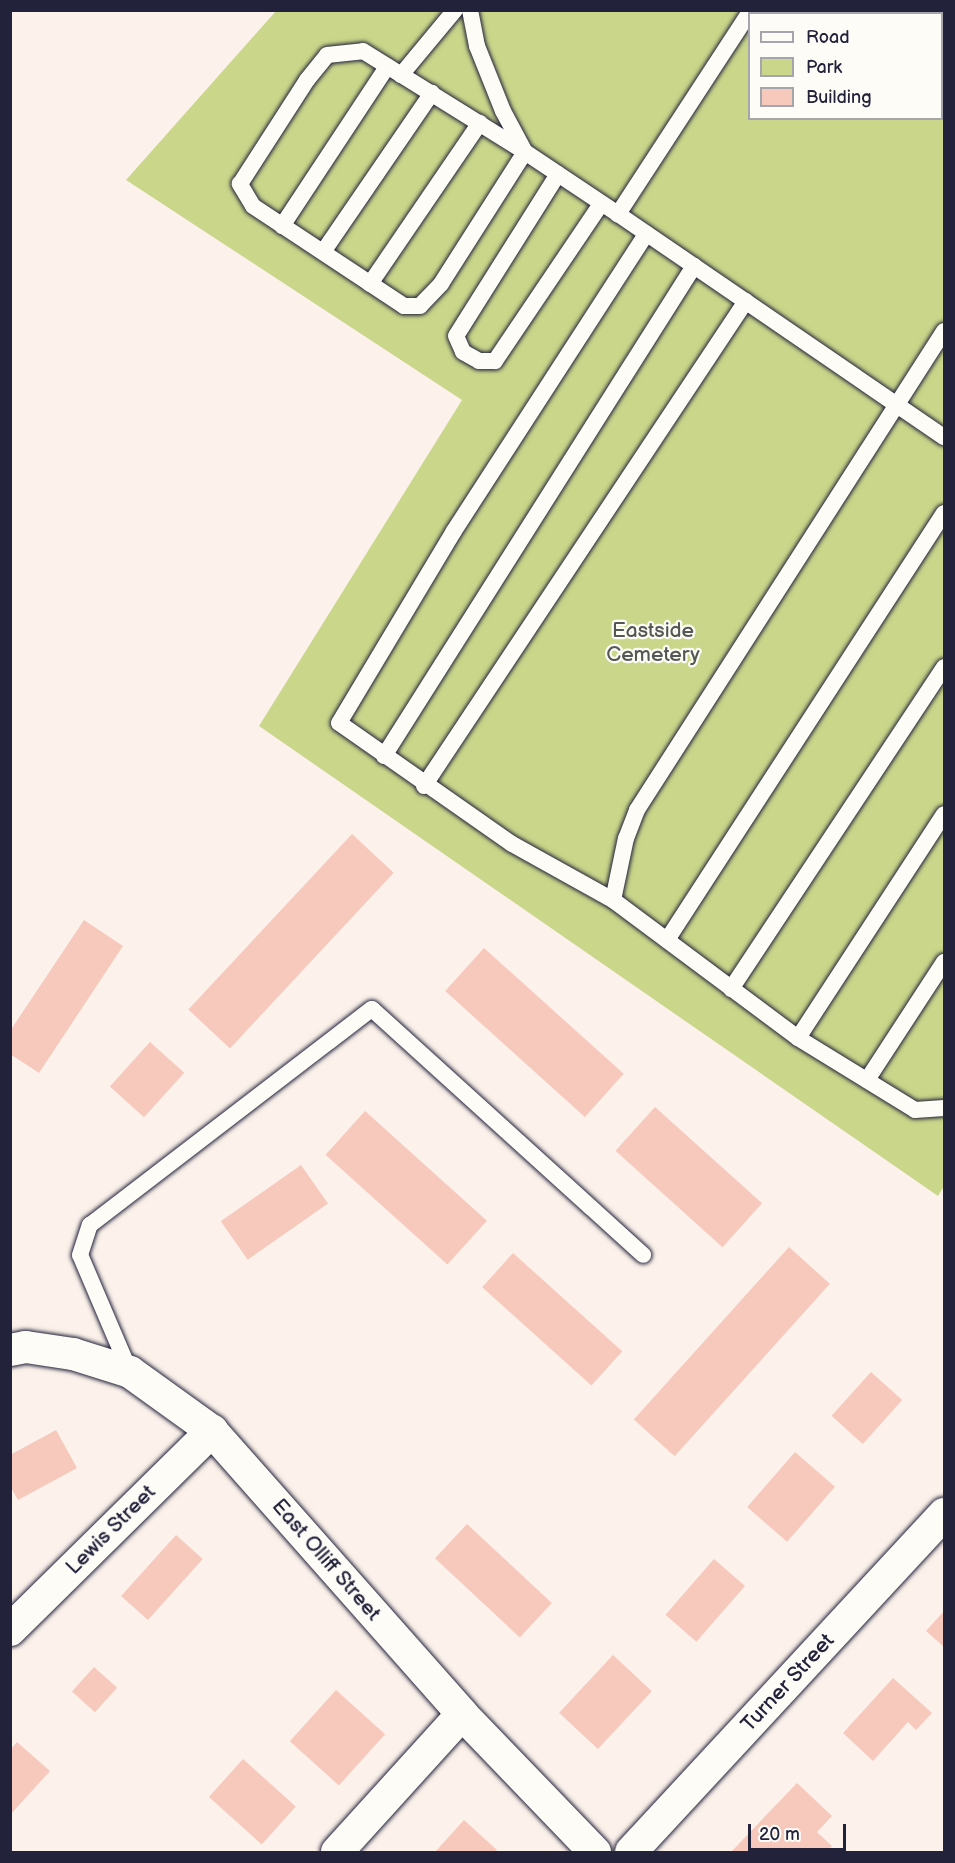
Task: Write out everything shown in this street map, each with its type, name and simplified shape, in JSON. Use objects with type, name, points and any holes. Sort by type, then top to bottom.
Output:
[{"type":"street","name":"East Olliff Street","points":[[10,1350],[26,1347],[73,1354],[130,1372],[212,1431],[462,1714],[595,1852]]},
{"type":"street","name":"Lewis Street","points":[[10,1630],[212,1431]]},
{"type":"street","name":"Turner Street","points":[[631,1852],[945,1514]]},
{"type":"street","points":[[336,1852],[462,1714]]},
{"type":"lane","points":[[282,226],[394,71],[454,10]]},
{"type":"lane","points":[[470,10],[477,46],[503,111],[525,152]]},
{"type":"lane","points":[[618,214],[748,16]]},
{"type":"lane","points":[[525,152],[441,284],[420,306],[404,306],[282,226],[254,206],[240,184],[307,80],[327,55],[363,51],[525,152],[945,436]]},
{"type":"lane","points":[[323,252],[432,93]]},
{"type":"lane","points":[[370,284],[480,123]]},
{"type":"lane","points":[[558,174],[456,336],[462,352],[479,361],[495,361],[601,204]]},
{"type":"lane","points":[[646,234],[454,531],[339,723],[424,786],[512,844],[613,900],[798,1038],[915,1110],[945,1107]]},
{"type":"lane","points":[[384,756],[694,266]]},
{"type":"lane","points":[[424,786],[746,301]]},
{"type":"lane","points":[[613,900],[626,838],[637,810],[945,331]]},
{"type":"lane","points":[[666,940],[945,513]]},
{"type":"lane","points":[[731,989],[945,667]]},
{"type":"lane","points":[[798,1038],[945,814]]},
{"type":"lane","points":[[867,1080],[945,962]]},
{"type":"lane","points":[[130,1372],[80,1255],[90,1225],[372,1009],[644,1256]]},
{"type":"green space","name":"Eastside Cemetery","points":[[276,11],[944,11],[944,1186],[938,1196],[259,726],[462,400],[126,180]]},
{"type":"building","points":[[352,834],[394,873],[230,1048],[188,1010]]},
{"type":"building","points":[[84,920],[123,946],[39,1073],[10,1054],[10,1031]]},
{"type":"building","points":[[484,948],[624,1074],[585,1117],[445,991]]},
{"type":"building","points":[[150,1042],[184,1073],[144,1117],[110,1087]]},
{"type":"building","points":[[655,1107],[762,1203],[723,1247],[616,1151]]},
{"type":"building","points":[[365,1111],[487,1221],[447,1265],[326,1155]]},
{"type":"building","points":[[301,1165],[328,1204],[248,1260],[221,1221]]},
{"type":"building","points":[[789,1247],[830,1284],[675,1456],[634,1419]]},
{"type":"building","points":[[513,1253],[622,1351],[591,1386],[482,1287]]},
{"type":"building","points":[[871,1372],[902,1400],[863,1444],[832,1416]]},
{"type":"building","points":[[56,1430],[77,1468],[18,1500],[10,1486],[10,1455]]},
{"type":"building","points":[[795,1452],[835,1487],[787,1542],[747,1507]]},
{"type":"building","points":[[467,1524],[552,1603],[520,1637],[435,1558]]},
{"type":"building","points":[[176,1535],[203,1559],[148,1620],[121,1596]]},
{"type":"building","points":[[714,1559],[745,1586],[696,1642],[665,1615]]},
{"type":"building","points":[[944,1611],[944,1647],[926,1631]]},
{"type":"building","points":[[613,1655],[652,1691],[598,1749],[559,1713]]},
{"type":"building","points":[[94,1667],[117,1688],[95,1712],[72,1692]]},
{"type":"building","points":[[893,1678],[932,1713],[916,1730],[908,1722],[873,1761],[843,1733]]},
{"type":"building","points":[[336,1690],[385,1734],[339,1785],[290,1741]]},
{"type":"building","points":[[17,1742],[50,1771],[10,1815],[10,1750]]},
{"type":"building","points":[[243,1759],[296,1807],[262,1844],[209,1797]]},
{"type":"building","points":[[797,1783],[832,1816],[817,1832],[832,1846],[826,1852],[731,1852]]},
{"type":"building","points":[[464,1820],[497,1850],[495,1852],[435,1852]]}]
